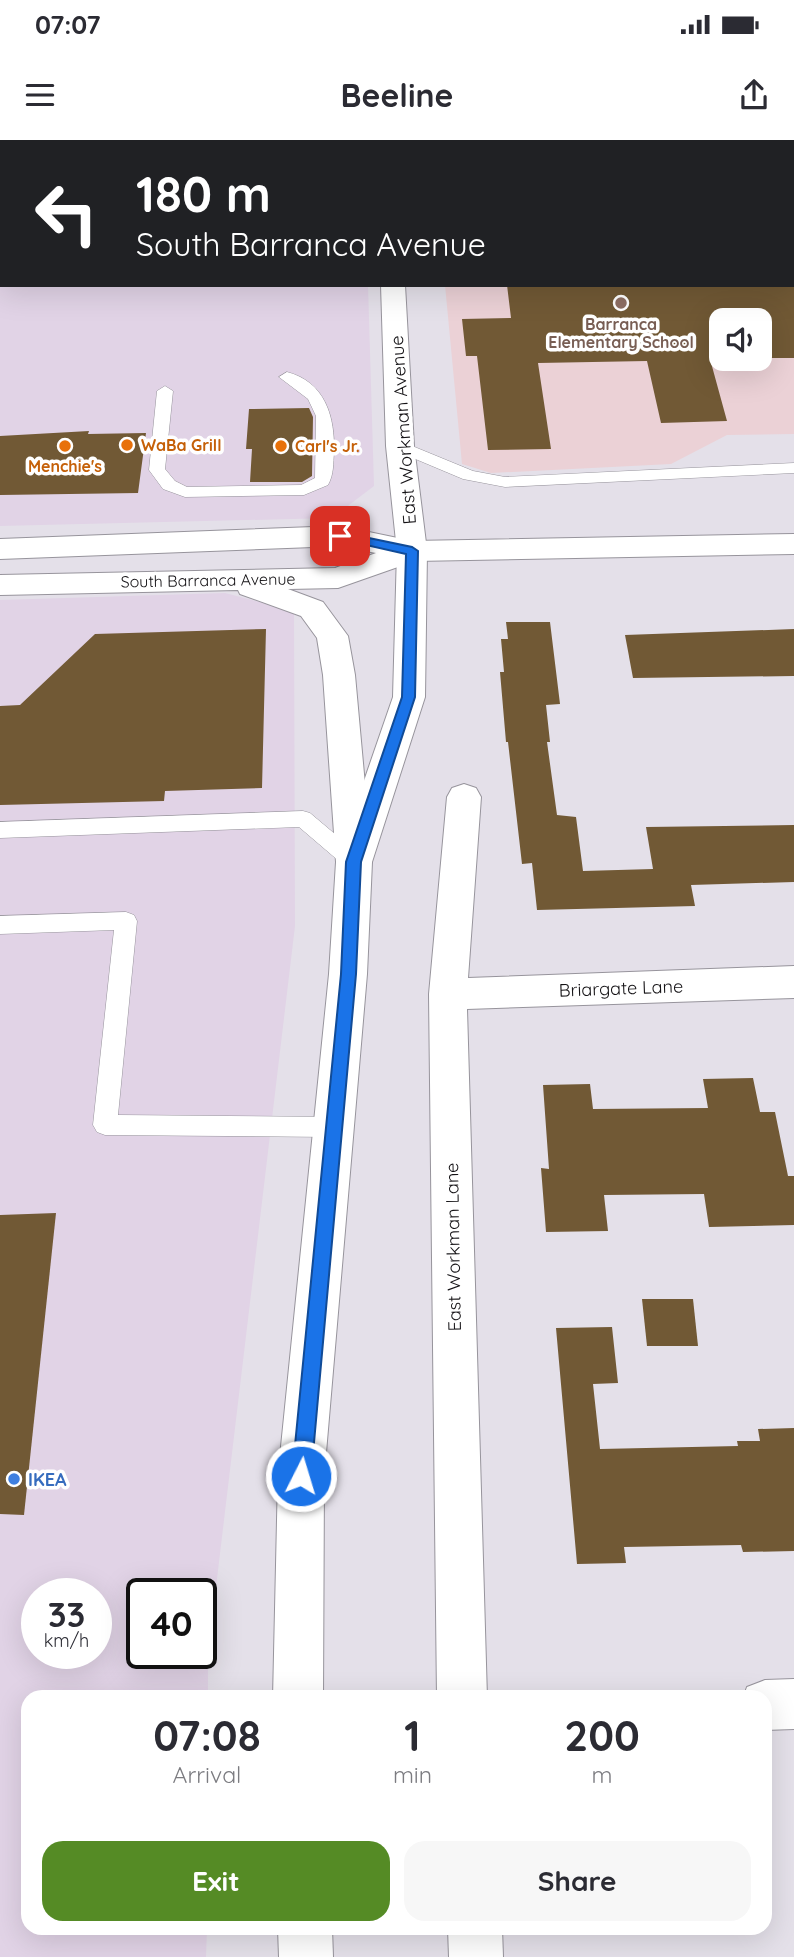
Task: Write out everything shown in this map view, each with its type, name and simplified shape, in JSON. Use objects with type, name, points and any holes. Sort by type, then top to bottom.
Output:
[{"type":"street","name":"East Workman Avenue","points":[[298,1690],[301,1476],[348,974],[354,862],[408,697],[412,551],[400,446],[393,287]]},
{"type":"street","name":"South Barranca Avenue","points":[[0,550],[340,536],[412,551],[794,544]]},
{"type":"street","name":"South Barranca Avenue","points":[[0,585],[338,578],[412,551]]},
{"type":"street","points":[[226,580],[312,609],[332,636],[339,675],[354,862]]},
{"type":"street","name":"East Workman Lane","points":[[462,1690],[447,994],[464,797]]},
{"type":"street","name":"Briargate Lane","points":[[447,994],[794,982]]},
{"type":"street","points":[[772,1706],[794,1704]]},
{"type":"street","points":[[305,1935],[306,1957]]},
{"type":"street","points":[[475,1935],[477,1957]]},
{"type":"lane","points":[[165,391],[157,470],[169,485],[185,492],[304,490],[323,481],[326,411],[319,401],[287,377]]},
{"type":"lane","points":[[400,446],[469,475],[505,482],[794,468]]},
{"type":"lane","points":[[0,830],[303,819],[354,862]]},
{"type":"lane","points":[[0,925],[126,921],[105,1125],[334,1127]]},
{"type":"shaded area","points":[[0,287],[368,287],[374,486],[332,518],[0,526]]},
{"type":"shaded area","name":"Barranca Elementary School","points":[[445,287],[794,287],[794,434],[727,435],[671,464],[491,473],[462,464]]},
{"type":"shaded area","points":[[225,593],[294,611],[295,926],[217,1579],[126,1578],[126,1669],[208,1669],[208,1690],[21,1690],[21,1935],[207,1935],[206,1957],[0,1957],[0,600]]},
{"type":"building","points":[[507,287],[794,287],[794,358],[772,358],[772,308],[709,308],[709,371],[713,371],[727,421],[661,423],[647,361],[538,363],[551,449],[488,450],[477,356],[466,356],[462,319],[511,318]]},
{"type":"building","name":"Carl's Jr.","points":[[309,408],[313,417],[312,476],[302,482],[250,482],[252,449],[246,449],[249,409]]},
{"type":"building","points":[[89,431],[88,434],[146,433],[138,493],[0,495],[0,436]]},
{"type":"building","points":[[506,622],[550,622],[560,704],[546,705],[550,742],[547,742],[557,815],[576,817],[583,871],[653,869],[646,827],[794,825],[794,882],[691,885],[695,906],[537,910],[532,863],[522,864],[506,742],[500,672],[504,672],[501,639],[508,639]]},
{"type":"building","points":[[266,629],[262,788],[165,791],[164,801],[0,805],[0,706],[20,705],[95,634]]},
{"type":"building","points":[[794,629],[794,676],[633,678],[625,635]]},
{"type":"building","points":[[753,1078],[760,1112],[775,1112],[788,1176],[794,1176],[794,1225],[709,1227],[704,1194],[604,1195],[608,1231],[546,1232],[541,1168],[549,1169],[543,1085],[590,1084],[593,1109],[708,1108],[703,1079]]},
{"type":"building","name":"IKEA","points":[[56,1213],[24,1515],[0,1514],[0,1215]]},
{"type":"building","points":[[642,1299],[693,1299],[698,1346],[647,1346]]},
{"type":"building","points":[[612,1327],[618,1383],[593,1384],[600,1449],[738,1446],[737,1441],[760,1441],[758,1429],[794,1428],[794,1551],[743,1552],[741,1545],[624,1547],[626,1563],[577,1564],[556,1328]]},
{"type":"place","name":"Barranca Elementary School","points":[[621,303]]},
{"type":"place","name":"WaBa Grill","points":[[127,445]]},
{"type":"place","name":"Menchie's","points":[[65,446]]},
{"type":"place","name":"Carl's Jr.","points":[[281,446]]},
{"type":"place","name":"IKEA","points":[[14,1479]]},
{"type":"route","points":[[301,1476],[348,974],[354,862],[408,697],[412,551],[340,536]]}]
